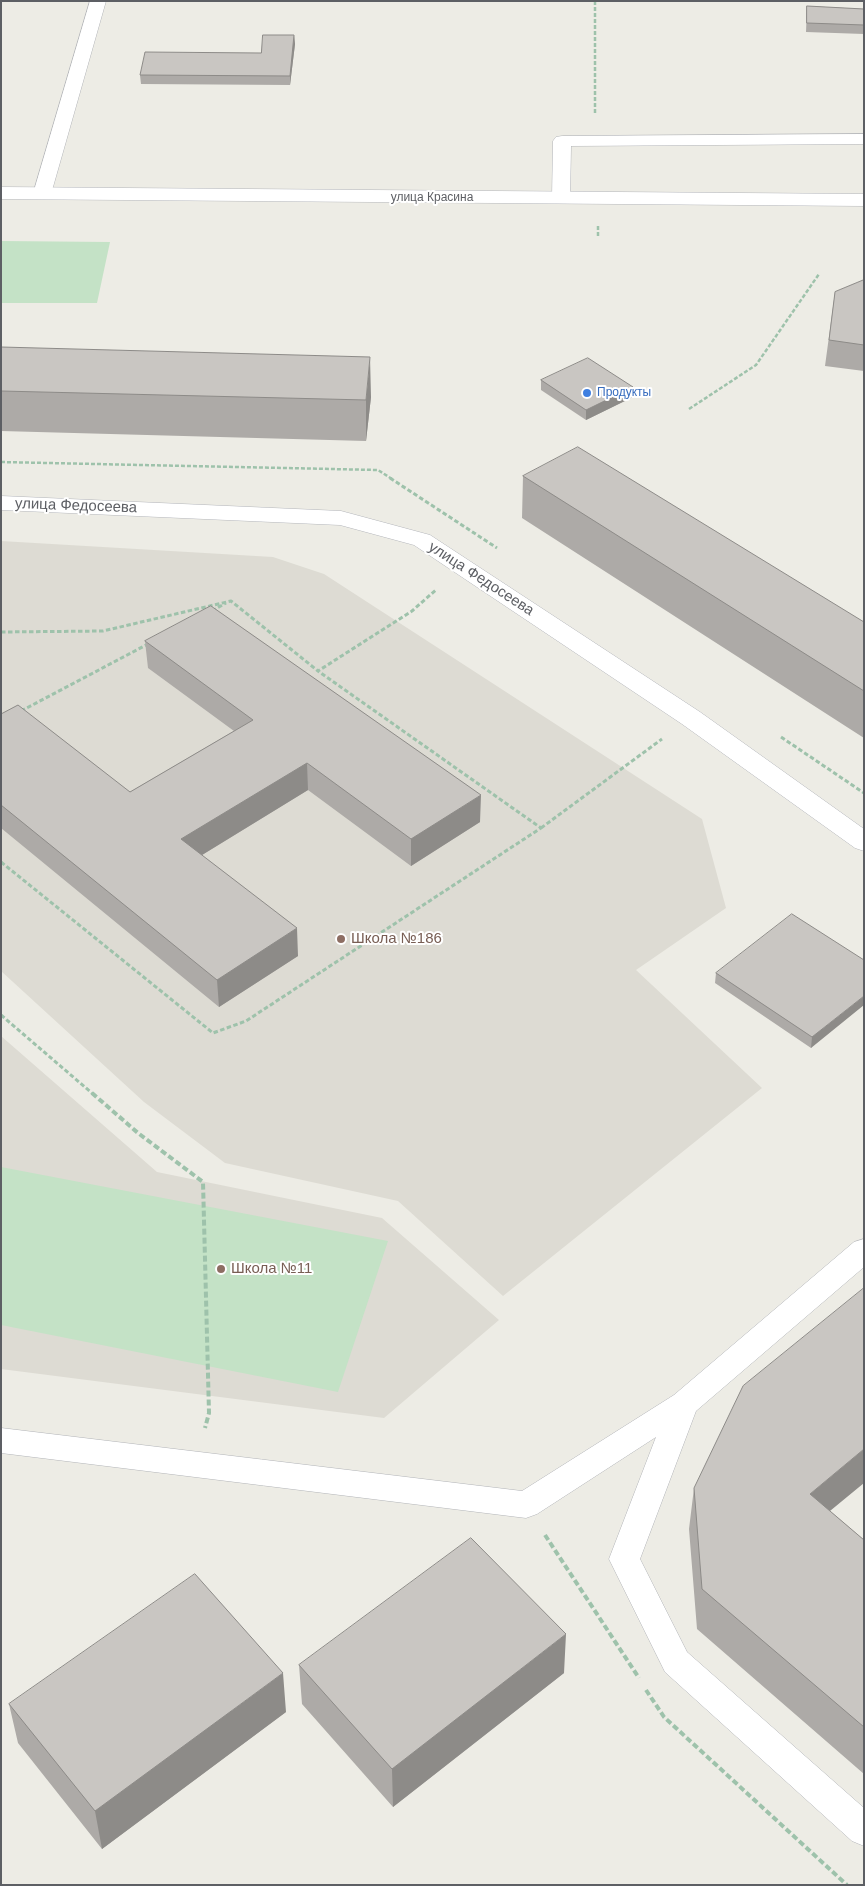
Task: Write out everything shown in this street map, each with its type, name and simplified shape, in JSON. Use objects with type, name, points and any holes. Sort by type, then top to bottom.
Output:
[{"type":"street","name":"улица Красина","points":[[1,193],[864,200]]},
{"type":"street","name":"улица Федосеева","points":[[1,503],[341,518],[422,540],[690,718],[864,842]]},
{"type":"lane","points":[[42,194],[98,1]]},
{"type":"lane","points":[[561,199],[562,141],[864,139]]},
{"type":"lane","points":[[1,1440],[196,1462],[526,1505],[684,1404],[864,1250]]},
{"type":"lane","points":[[684,1404],[624,1559],[676,1662],[864,1830]]},
{"type":"path","points":[[690,409],[756,365],[819,274]]},
{"type":"path","points":[[318,671],[412,611],[463,566]]},
{"type":"path","points":[[231,601],[318,671],[541,828]]},
{"type":"path","points":[[204,615],[231,601]]},
{"type":"path","points":[[1,632],[103,631],[231,601]]},
{"type":"path","points":[[19,712],[151,642]]},
{"type":"path","points":[[1,862],[213,1033],[246,1021],[541,828],[690,718]]},
{"type":"path","points":[[1,1015],[138,1133],[203,1182],[209,1413],[196,1462]]},
{"type":"shaded area","name":"Школа №186","points":[[1,541],[273,557],[324,574],[702,819],[726,908],[636,970],[762,1088],[503,1296],[398,1201],[225,1163],[144,1102],[1,971]]},
{"type":"shaded area","name":"Школа №11","points":[[1,1036],[157,1172],[382,1218],[499,1320],[384,1418],[1,1369]]},
{"type":"green space","points":[[1,241],[110,242],[97,303],[1,303]]},
{"type":"green space","points":[[1,1167],[388,1241],[338,1392],[1,1325]]},
{"type":"building","points":[[807,6],[864,9],[864,25],[807,23]]},
{"type":"building","points":[[263,35],[294,35],[290,76],[140,75],[145,52],[261,53]]},
{"type":"building","points":[[864,280],[864,345],[829,340],[835,292]]},
{"type":"building","points":[[1,347],[370,357],[366,400],[1,391]]},
{"type":"building","name":"Продукты","points":[[588,358],[633,387],[586,410],[541,380]]},
{"type":"building","points":[[578,447],[864,622],[864,691],[523,476]]},
{"type":"building","points":[[211,606],[481,795],[411,839],[307,763],[181,839],[297,928],[217,980],[1,805],[1,714],[18,705],[130,792],[253,720],[145,641]]},
{"type":"building","points":[[792,914],[864,960],[864,996],[812,1037],[716,973]]},
{"type":"building","points":[[864,1288],[864,1449],[810,1494],[864,1540],[864,1727],[702,1589],[694,1488],[743,1386]]},
{"type":"building","points":[[471,1538],[566,1634],[392,1769],[299,1665]]},
{"type":"building","points":[[195,1574],[283,1673],[95,1811],[9,1704]]},
{"type":"place","name":"Продукты","points":[[587,393]]},
{"type":"place","name":"Школа №186","points":[[341,939]]},
{"type":"place","name":"Школа №11","points":[[221,1269]]}]
